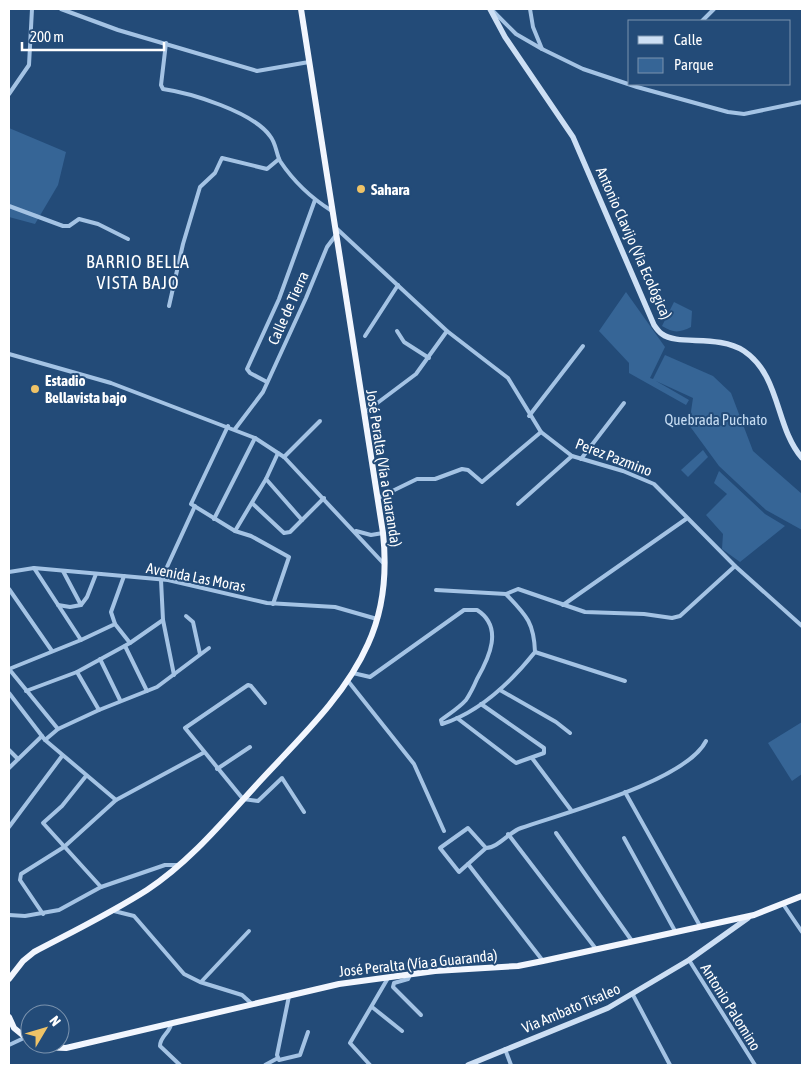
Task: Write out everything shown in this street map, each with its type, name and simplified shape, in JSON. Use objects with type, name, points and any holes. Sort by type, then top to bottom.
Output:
[{"type":"highway","name":"José Peralta (Vía a Guaranda)","points":[[9,979],[23,960],[34,952],[112,911],[147,890],[178,865],[243,799],[348,681],[369,642],[377,620],[385,565],[383,533],[301,9]]},
{"type":"highway","name":"José Peralta (Vía a Guaranda)","points":[[70,1047],[339,984],[388,977],[518,966],[754,915],[802,896]]},
{"type":"highway","points":[[9,1017],[14,1028],[20,1033]]},
{"type":"main road","name":"Antonio Clavijo (Via Ecológica)","points":[[491,9],[505,37],[573,137],[654,325],[662,334],[672,338],[719,341],[744,351],[760,367],[773,390],[784,426],[794,448],[802,458]]},
{"type":"main road","name":"Via Ambato Tisaleo","points":[[468,1065],[608,1008],[633,995],[689,960],[738,923],[754,915]]},
{"type":"street","points":[[9,94],[29,65],[32,9]]},
{"type":"street","points":[[61,9],[118,30],[257,72],[309,62]]},
{"type":"street","points":[[302,16],[306,9]]},
{"type":"street","points":[[491,9],[516,34],[542,50],[583,69],[628,83]]},
{"type":"street","points":[[530,9],[532,27],[542,50]]},
{"type":"street","points":[[703,20],[711,10]]},
{"type":"street","points":[[166,43],[161,88],[185,92],[224,106],[257,123],[270,136],[279,159],[294,179],[315,200],[332,211]]},
{"type":"street","points":[[638,86],[728,112],[744,114],[802,102]]},
{"type":"street","points":[[169,306],[183,244],[202,183],[215,173],[222,158],[268,169],[279,159]]},
{"type":"street","points":[[267,382],[250,373],[247,369],[278,299],[315,200]]},
{"type":"street","points":[[9,206],[65,226],[71,225],[76,220],[98,224],[128,239]]},
{"type":"street","name":"Perez Pazmino","points":[[335,226],[447,331],[508,378],[529,416],[541,432],[572,456],[650,481],[735,566],[802,626]]},
{"type":"street","name":"Calle de Tierra","points":[[235,429],[263,392],[327,247],[336,235]]},
{"type":"street","points":[[365,336],[398,285]]},
{"type":"street","points":[[397,331],[404,342],[429,358]]},
{"type":"street","points":[[364,414],[404,384],[429,358],[447,331]]},
{"type":"street","points":[[529,416],[583,346]]},
{"type":"street","points":[[9,354],[111,383],[228,426],[255,438],[284,457],[385,565]]},
{"type":"street","points":[[581,460],[624,403]]},
{"type":"street","points":[[284,457],[320,421]]},
{"type":"street","points":[[228,426],[191,504],[235,531],[251,536],[289,557],[273,604]]},
{"type":"street","points":[[377,499],[417,480],[435,479],[462,469],[468,470],[479,482],[484,481],[541,432]]},
{"type":"street","points":[[214,519],[255,438]]},
{"type":"street","points":[[235,531],[266,479],[278,453]]},
{"type":"street","points":[[518,504],[572,456]]},
{"type":"street","points":[[266,479],[302,520]]},
{"type":"street","points":[[252,504],[284,533],[290,532],[324,498]]},
{"type":"street","points":[[174,674],[163,620],[162,580],[195,506]]},
{"type":"street","points":[[564,605],[686,519]]},
{"type":"street","points":[[355,531],[371,535],[383,533]]},
{"type":"street","points":[[436,590],[506,594],[518,590],[585,612],[676,617],[735,566]]},
{"type":"street","points":[[34,568],[81,640]]},
{"type":"street","name":"Avenida Las Moras","points":[[9,572],[34,568],[162,580],[273,604],[335,607],[377,620]]},
{"type":"street","points":[[63,571],[81,604]]},
{"type":"street","points":[[58,605],[70,608],[81,604],[87,597],[96,574]]},
{"type":"street","points":[[124,576],[111,612],[115,624],[130,643]]},
{"type":"street","points":[[9,589],[52,651]]},
{"type":"street","points":[[353,674],[370,677],[464,610],[477,610],[489,621],[492,630],[492,648],[466,700],[441,720],[440,723],[445,724],[457,718],[500,690],[535,652],[535,636],[529,619],[506,594]]},
{"type":"street","points":[[186,616],[193,622],[200,654]]},
{"type":"street","points":[[26,691],[77,672],[130,643],[163,620]]},
{"type":"street","points":[[58,729],[9,669],[115,624]]},
{"type":"street","points":[[125,646],[147,691]]},
{"type":"street","points":[[45,740],[58,729],[120,700],[147,691],[209,648]]},
{"type":"street","points":[[535,652],[625,681]]},
{"type":"street","points":[[100,659],[120,700]]},
{"type":"street","points":[[77,672],[99,710]]},
{"type":"street","points":[[348,681],[414,764],[444,831]]},
{"type":"street","points":[[265,703],[251,686],[248,686],[185,728],[203,753],[243,799],[258,801],[282,778],[304,812]]},
{"type":"street","points":[[500,690],[556,722],[570,733]]},
{"type":"street","points":[[9,695],[45,740],[116,800]]},
{"type":"street","points":[[457,718],[519,764],[544,752],[544,748],[481,704]]},
{"type":"street","points":[[9,768],[42,736]]},
{"type":"street","points":[[486,848],[468,828],[440,848],[459,872],[486,848],[492,847],[508,834],[625,792],[688,762],[702,749],[706,741]]},
{"type":"street","points":[[217,769],[250,747]]},
{"type":"street","points":[[9,750],[18,759]]},
{"type":"street","points":[[43,914],[20,877],[21,874],[64,847],[116,800],[203,753]]},
{"type":"street","points":[[9,827],[62,756]]},
{"type":"street","points":[[532,758],[571,810]]},
{"type":"street","points":[[86,776],[62,806],[43,823],[102,887]]},
{"type":"street","points":[[625,792],[700,926]]},
{"type":"street","points":[[508,834],[596,949]]},
{"type":"street","points":[[556,834],[632,941]]},
{"type":"street","points":[[624,838],[675,931]]},
{"type":"street","points":[[468,864],[542,961]]},
{"type":"street","points":[[9,915],[43,914],[58,910],[102,887],[165,865],[178,865]]},
{"type":"street","points":[[783,904],[802,932]]},
{"type":"street","points":[[112,911],[134,916],[174,965],[184,974],[200,982],[242,995],[252,1004]]},
{"type":"street","points":[[200,982],[249,931]]},
{"type":"street","name":"Antonio Palomino","points":[[689,960],[755,1065]]},
{"type":"street","points":[[410,975],[408,979],[394,983],[393,987],[421,1015]]},
{"type":"street","points":[[370,1065],[350,1043],[388,977]]},
{"type":"street","points":[[633,995],[670,1065]]},
{"type":"street","points":[[278,1058],[289,996]]},
{"type":"street","points":[[372,1007],[402,1031]]},
{"type":"street","points":[[172,1024],[170,1031],[161,1040],[160,1046],[180,1065]]},
{"type":"street","points":[[265,1065],[278,1058],[279,1060],[300,1055],[308,1032]]},
{"type":"street","points":[[505,1050],[511,1065]]},
{"type":"green space","points":[[9,128],[66,152],[58,185],[35,224],[9,217]]},
{"type":"green space","name":"Quebrada Puchato","points":[[626,292],[665,347],[650,378],[653,379],[665,355],[713,376],[731,393],[753,451],[802,494],[802,530],[766,510],[719,466],[689,425],[693,398],[656,381],[689,400],[686,405],[629,373],[629,363],[599,331]]},
{"type":"green space","points":[[674,302],[692,311],[691,327],[676,331],[662,326]]},
{"type":"green space","points":[[703,450],[708,457],[688,477],[681,470]]},
{"type":"green space","points":[[719,471],[765,514],[785,526],[740,562],[722,549],[723,534],[706,515],[727,494],[714,483]]},
{"type":"green space","points":[[802,722],[802,774],[792,781],[768,743]]},
{"type":"place","name":"Sahara","points":[[361,189]]},
{"type":"place","name":"Estadio Bellavista bajo","points":[[35,389]]},
{"type":"district","name":"BARRIO BELLA VISTA BAJO","points":[[138,271]]}]
